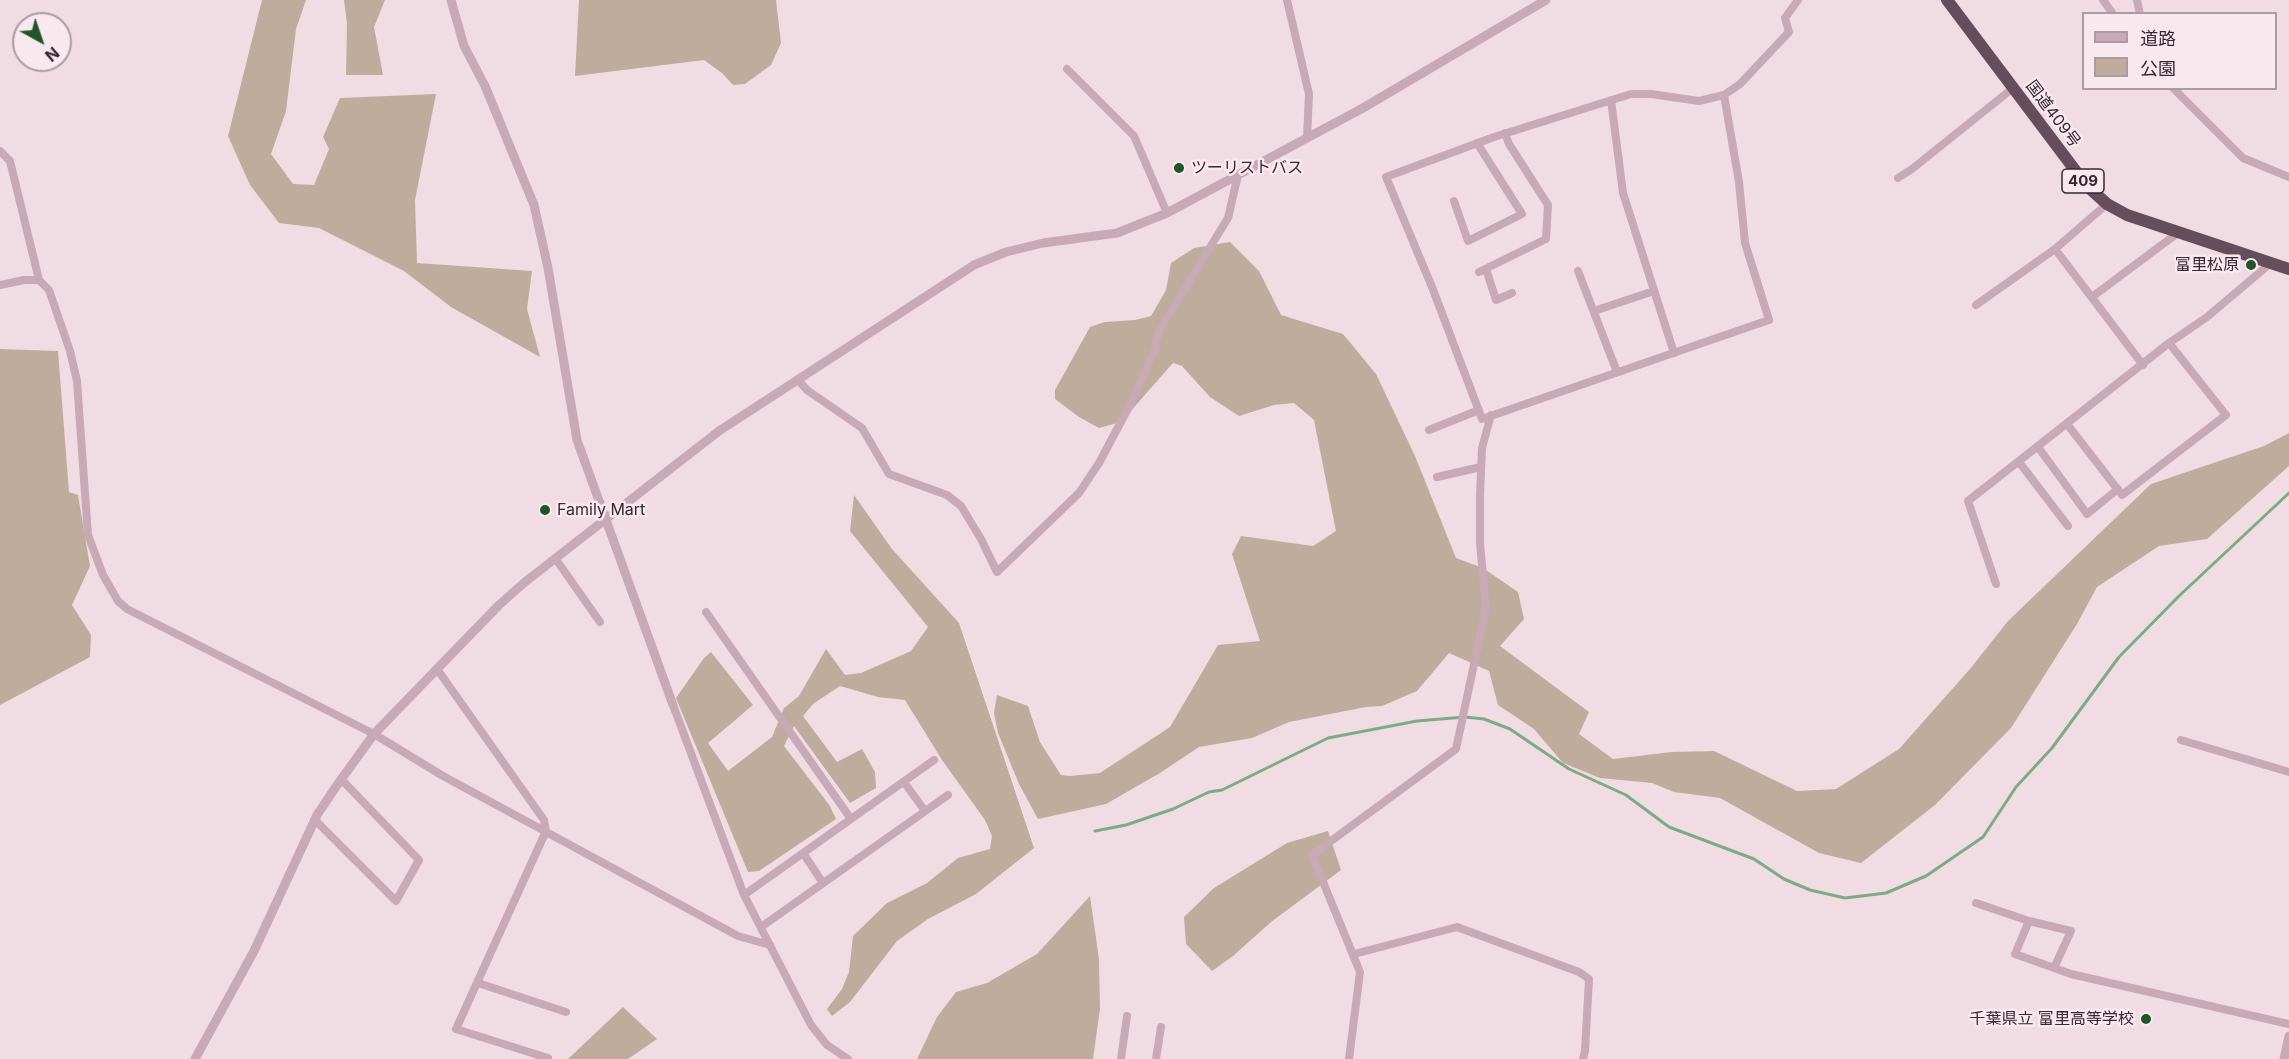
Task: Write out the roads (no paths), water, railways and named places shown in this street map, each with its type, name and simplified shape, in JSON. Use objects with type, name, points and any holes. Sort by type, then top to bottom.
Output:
[{"type":"highway","name":"国道409号","points":[[1947,0],[2087,186],[2107,204],[2127,215],[2289,269]]},
{"type":"street","points":[[451,0],[464,45],[485,86],[534,206],[548,268],[577,440],[744,895],[818,1035],[837,1053],[848,1059]]},
{"type":"street","points":[[1287,0],[1309,94],[1307,138]]},
{"type":"street","points":[[195,1059],[254,951],[315,820],[341,779],[375,734],[437,669],[499,605],[555,558],[719,431],[974,265],[1006,252],[1043,243],[1117,233],[1167,213],[1307,138],[1546,0]]},
{"type":"street","points":[[1724,95],[1739,182],[1745,243],[1769,320],[1482,419],[1432,287],[1386,177],[1505,133],[1631,94],[1651,94],[1699,101],[1724,95],[1740,84],[1789,32],[1785,18],[1798,0]]},
{"type":"street","points":[[1067,69],[1134,136],[1167,213]]},
{"type":"street","points":[[1898,178],[2013,88]]},
{"type":"street","points":[[2175,90],[2243,158],[2289,177]]},
{"type":"street","points":[[1611,100],[1623,193],[1674,353]]},
{"type":"street","points":[[1505,133],[1509,144],[1548,205],[1546,239],[1482,270],[1496,300],[1512,293]]},
{"type":"street","points":[[1454,201],[1468,241],[1522,214],[1477,143]]},
{"type":"street","points":[[0,151],[10,161],[39,280],[49,290],[70,351],[77,381],[88,535],[99,566],[118,601],[134,613],[375,734],[443,776],[738,936],[770,945]]},
{"type":"street","points":[[798,380],[807,390],[862,428],[889,474],[947,495],[961,506],[998,572],[1079,494],[1099,463],[1131,403],[1154,351],[1160,329],[1228,218],[1238,175]]},
{"type":"street","points":[[1976,305],[2055,249],[2107,204]]},
{"type":"street","points":[[2092,297],[2179,232]]},
{"type":"street","points":[[2055,249],[2143,364]]},
{"type":"street","points":[[1996,584],[1968,501],[2169,343],[2207,317],[2272,262]]},
{"type":"street","points":[[1578,271],[1617,372]]},
{"type":"street","points":[[0,285],[24,280],[39,280]]},
{"type":"street","points":[[1594,311],[1654,291]]},
{"type":"street","points":[[2067,424],[2122,495],[2226,415],[2169,343]]},
{"type":"street","points":[[1429,430],[1479,410]]},
{"type":"street","points":[[1349,1059],[1360,972],[1312,855],[1456,749],[1486,608],[1480,543],[1481,467],[1482,448],[1491,416]]},
{"type":"street","points":[[2038,447],[2086,514],[2118,489]]},
{"type":"street","points":[[2019,462],[2068,526]]},
{"type":"street","points":[[1437,477],[1481,467]]},
{"type":"street","points":[[555,558],[600,622]]},
{"type":"street","points":[[706,612],[851,819]]},
{"type":"street","points":[[437,669],[544,820],[546,831],[456,1029],[548,1058]]},
{"type":"street","points":[[2181,740],[2289,772]]},
{"type":"street","points":[[744,895],[934,760]]},
{"type":"street","points":[[315,820],[396,901],[419,860],[341,779]]},
{"type":"street","points":[[904,782],[924,811]]},
{"type":"street","points":[[761,927],[948,795]]},
{"type":"street","points":[[803,853],[824,883]]},
{"type":"street","points":[[1976,903],[2071,932],[2054,968]]},
{"type":"street","points":[[2030,921],[2016,954],[2071,974],[2289,1024]]},
{"type":"street","points":[[1354,954],[1457,927],[1579,972],[1589,979],[1585,1051],[1582,1059]]},
{"type":"street","points":[[478,983],[566,1012]]},
{"type":"street","points":[[1121,1059],[1127,1016]]},
{"type":"street","points":[[1156,1059],[1161,1027]]},
{"type":"street","points":[[2284,1059],[2289,1036]]},
{"type":"waterway","points":[[1095,831],[1126,825],[1173,809],[1209,792],[1222,790],[1328,738],[1417,721],[1465,717],[1484,719],[1510,729],[1569,769],[1626,795],[1669,827],[1754,859],[1784,879],[1810,890],[1845,898],[1886,893],[1926,876],[1983,837],[2016,787],[2052,748],[2119,657],[2179,596],[2289,493]]},
{"type":"place","name":"ツーリストバス","points":[[1179,168]]},
{"type":"place","name":"富里松原","points":[[2251,265]]},
{"type":"place","name":"Family Mart","points":[[545,510]]},
{"type":"place","name":"千葉県立 富里高等学校","points":[[2146,1019]]}]
